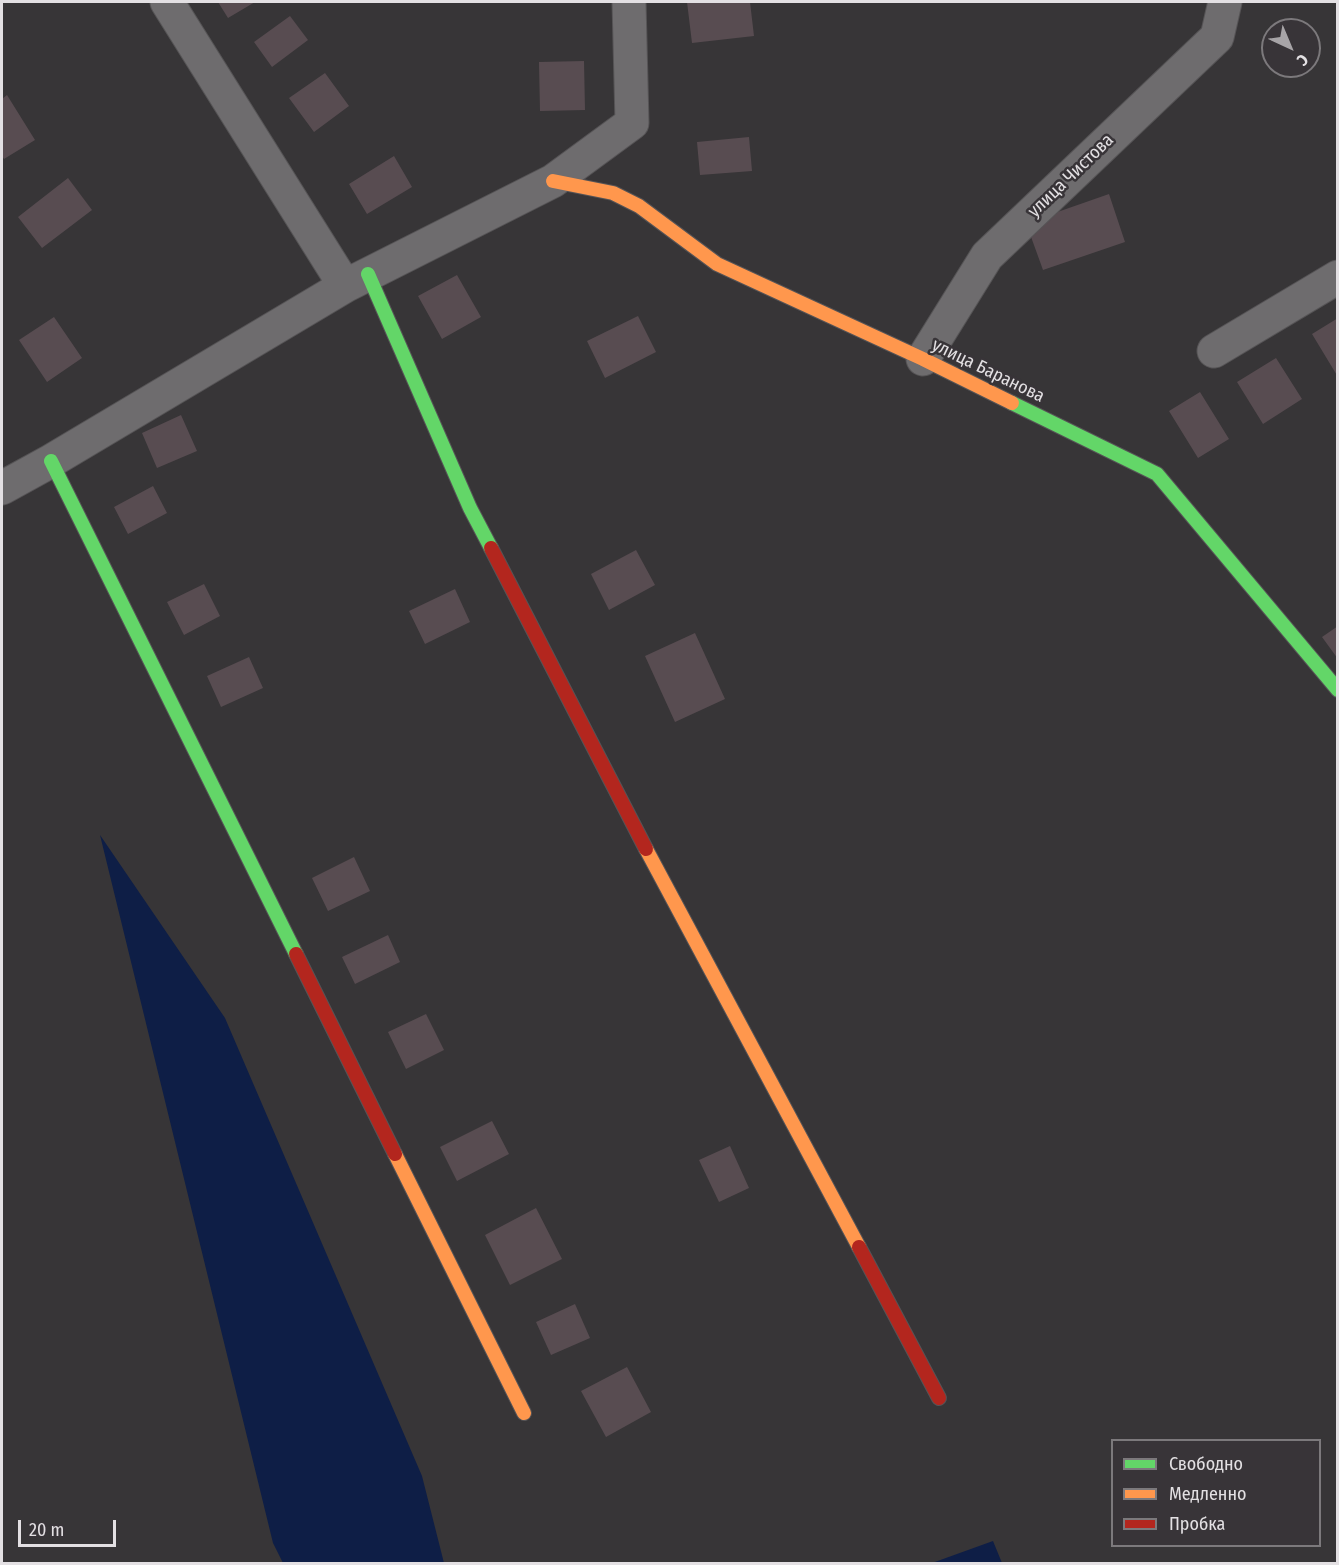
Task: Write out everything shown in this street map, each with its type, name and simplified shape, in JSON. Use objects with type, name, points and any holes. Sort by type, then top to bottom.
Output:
[{"type":"street","points":[[167,2],[356,280],[628,815],[939,1398]]},
{"type":"street","points":[[2,488],[356,280],[553,181],[632,123],[629,2]]},
{"type":"street","name":"улица Чистова","points":[[923,359],[987,256],[1216,37],[1225,2]]},
{"type":"street","name":"улица Баранова","points":[[553,181],[613,193],[639,206],[717,264],[923,359],[1157,474],[1338,690]]},
{"type":"street","points":[[1214,351],[1338,277]]},
{"type":"street","points":[[51,461],[524,1413]]},
{"type":"water","points":[[100,835],[225,1018],[422,1476],[444,1563],[283,1563],[273,1543]]},
{"type":"water","points":[[993,1541],[1002,1563],[932,1563]]},
{"type":"building","points":[[218,2],[255,2],[228,18]]},
{"type":"building","points":[[687,2],[750,2],[754,36],[692,43]]},
{"type":"building","points":[[290,16],[308,40],[272,67],[254,42]]},
{"type":"building","points":[[584,61],[585,110],[540,111],[539,62]]},
{"type":"building","points":[[325,73],[349,106],[314,132],[289,98]]},
{"type":"building","points":[[7,95],[35,140],[4,159],[2,156],[2,99]]},
{"type":"building","points":[[749,137],[752,171],[700,175],[697,142]]},
{"type":"building","points":[[394,156],[412,187],[367,214],[349,184]]},
{"type":"building","points":[[68,178],[92,210],[42,248],[18,217]]},
{"type":"building","points":[[1109,194],[1125,242],[1043,270],[1026,223]]},
{"type":"building","points":[[457,275],[481,317],[442,339],[418,296]]},
{"type":"building","points":[[638,316],[656,352],[605,378],[587,341]]},
{"type":"building","points":[[54,317],[82,358],[47,382],[19,340]]},
{"type":"building","points":[[1338,318],[1338,377],[1312,334]]},
{"type":"building","points":[[1276,358],[1302,399],[1263,424],[1237,382]]},
{"type":"building","points":[[1200,392],[1229,439],[1198,458],[1169,411]]},
{"type":"building","points":[[181,415],[197,451],[157,468],[142,433]]},
{"type":"building","points":[[153,486],[167,513],[128,534],[114,507]]},
{"type":"building","points":[[636,550],[655,585],[609,610],[591,574]]},
{"type":"building","points":[[204,584],[220,616],[184,635],[167,602]]},
{"type":"building","points":[[455,589],[470,622],[425,644],[409,611]]},
{"type":"building","points":[[1338,626],[1338,659],[1322,637]]},
{"type":"building","points":[[695,633],[725,699],[675,722],[645,656]]},
{"type":"building","points":[[249,657],[263,688],[221,707],[207,676]]},
{"type":"building","points":[[354,857],[370,891],[328,911],[312,878]]},
{"type":"building","points":[[388,935],[400,962],[355,984],[342,957]]},
{"type":"building","points":[[426,1014],[444,1050],[406,1069],[388,1032]]},
{"type":"building","points":[[492,1121],[509,1154],[457,1181],[440,1147]]},
{"type":"building","points":[[730,1146],[749,1188],[719,1202],[699,1160]]},
{"type":"building","points":[[536,1208],[562,1259],[510,1285],[485,1235]]},
{"type":"building","points":[[575,1304],[590,1338],[551,1355],[536,1322]]},
{"type":"building","points":[[627,1367],[651,1412],[606,1437],[581,1391]]},
{"type":"traffic: fast","points":[[368,274],[470,508],[491,548]]},
{"type":"traffic: fast","points":[[1012,403],[1157,474],[1338,690]]},
{"type":"traffic: fast","points":[[51,461],[296,954]]},
{"type":"traffic: slow","points":[[553,181],[613,193],[639,206],[717,264],[923,359],[1012,403]]},
{"type":"traffic: slow","points":[[646,849],[859,1247]]},
{"type":"traffic: slow","points":[[395,1154],[524,1413]]},
{"type":"traffic: jam","points":[[491,548],[646,849]]},
{"type":"traffic: jam","points":[[296,954],[395,1154]]},
{"type":"traffic: jam","points":[[859,1247],[939,1398]]}]
